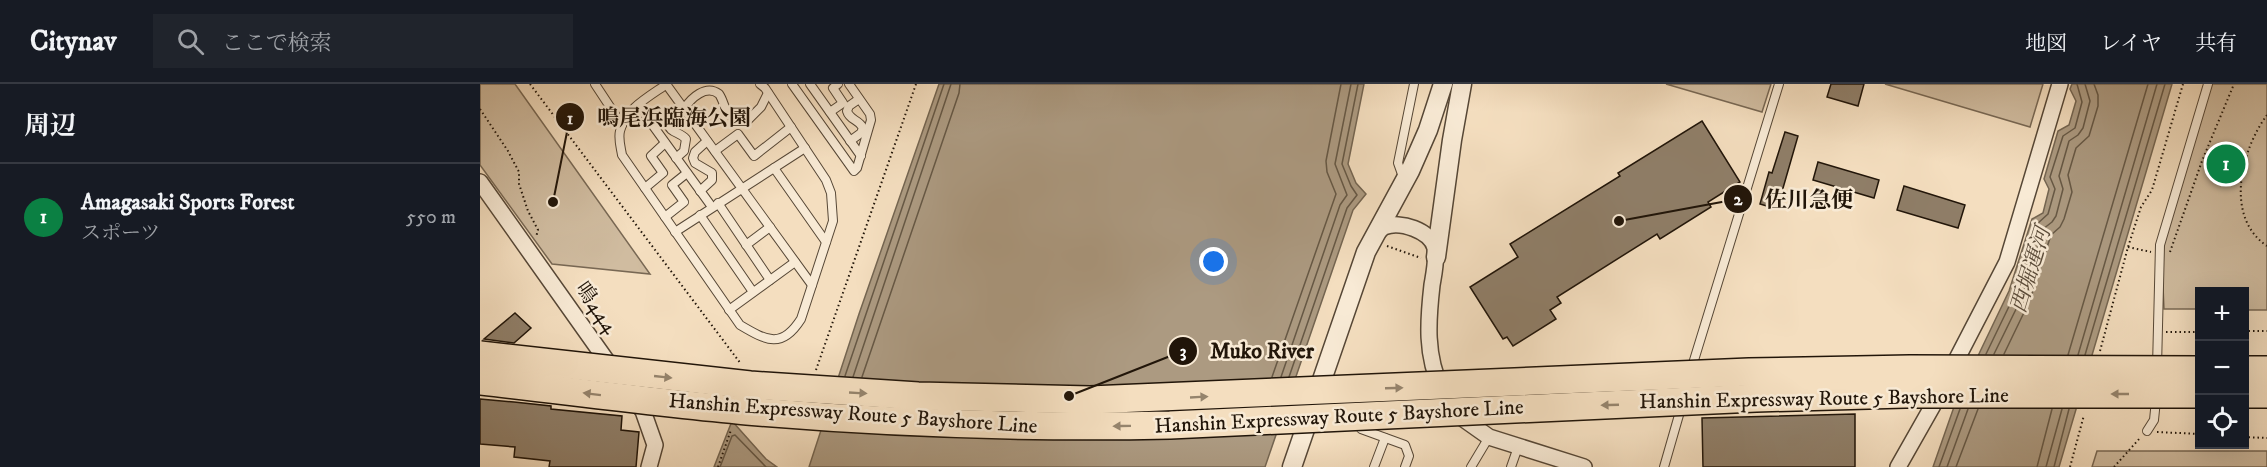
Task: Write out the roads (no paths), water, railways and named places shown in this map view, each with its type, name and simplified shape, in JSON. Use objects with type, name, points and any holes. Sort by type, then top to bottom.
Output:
[{"type":"highway","name":"Hanshin Expressway Route 5 Bayshore Line","points":[[480,355],[750,385],[918,396],[1090,400],[1749,372],[1910,369],[2195,370]]},
{"type":"highway","points":[[2249,370],[2267,370]]},
{"type":"highway","name":"Hanshin Expressway Route 5 Bayshore Line","points":[[480,381],[748,411],[913,422],[1082,427],[1882,394],[2195,394]]},
{"type":"highway","points":[[2249,394],[2267,394]]},
{"type":"street","points":[[1292,467],[1366,252],[1404,182],[1428,130],[1443,84]]},
{"type":"street","points":[[1462,84],[1452,140],[1427,325],[1432,363],[1440,386],[1453,411],[1489,437],[1584,467]]},
{"type":"street","points":[[1898,467],[1932,407],[2007,262],[2060,84]]},
{"type":"street","name":"鳴444","points":[[480,182],[643,411],[654,445],[649,467]]},
{"type":"street","points":[[1373,237],[1383,227],[1397,225],[1424,233],[1432,239],[1436,257]]},
{"type":"lane","points":[[595,84],[622,125]]},
{"type":"lane","points":[[760,84],[826,180],[831,193],[833,221],[801,319],[792,333],[778,340],[763,339],[740,325],[622,155],[619,133],[622,125],[638,105],[667,84],[812,285]]},
{"type":"lane","points":[[792,84],[854,171],[858,168],[871,120],[870,114],[849,84]]},
{"type":"lane","points":[[810,84],[861,156]]},
{"type":"lane","points":[[830,112],[843,103],[833,88],[838,84]]},
{"type":"lane","points":[[1404,182],[1398,163],[1414,84]]},
{"type":"lane","points":[[1688,381],[1779,84]]},
{"type":"lane","points":[[2157,374],[2160,243],[2208,84]]},
{"type":"lane","points":[[676,158],[684,151],[686,139],[674,133],[667,122],[670,116],[683,107],[699,89],[714,89],[733,117],[748,120],[761,107],[768,93]]},
{"type":"lane","points":[[806,104],[818,96]]},
{"type":"lane","points":[[850,141],[859,135],[863,128],[859,122],[850,118],[847,111],[849,106],[859,99]]},
{"type":"lane","points":[[638,105],[700,191],[734,227],[770,280]]},
{"type":"lane","points":[[715,151],[738,134],[754,156],[791,127]]},
{"type":"lane","points":[[700,191],[713,177],[709,170],[695,163],[693,158],[695,152],[707,141]]},
{"type":"lane","points":[[645,188],[663,173],[651,156],[665,143]]},
{"type":"lane","points":[[675,232],[805,148]]},
{"type":"lane","points":[[774,168],[826,242]]},
{"type":"lane","points":[[665,217],[684,202],[672,185],[687,173]]},
{"type":"lane","points":[[700,215],[753,292]]},
{"type":"lane","points":[[734,227],[742,222]]},
{"type":"lane","points":[[746,245],[770,227]]},
{"type":"lane","points":[[759,263],[766,258]]},
{"type":"lane","points":[[729,310],[795,262]]},
{"type":"lane","points":[[2147,431],[2154,420],[2156,384]]},
{"type":"lane","points":[[1664,467],[1685,392]]},
{"type":"lane","points":[[1361,429],[1405,445],[1409,456],[1405,467]]},
{"type":"lane","points":[[1471,467],[1489,437]]},
{"type":"lane","points":[[1374,467],[1385,438]]},
{"type":"lane","points":[[1510,467],[1518,447]]},
{"type":"water","points":[[939,84],[1364,84],[1348,164],[1356,183],[1366,194],[1353,210],[1265,467],[809,467],[859,314]]},
{"type":"water","name":"西堀運河","points":[[2072,84],[2172,84],[2059,467],[1933,467],[1955,404],[2009,291],[2032,219],[2043,213],[2049,189],[2044,179],[2058,131],[2069,125],[2076,101],[2070,89]]},
{"type":"water","points":[[732,421],[766,459],[777,467],[714,467]]},
{"type":"place","name":"Amagasaki Sports Forest","points":[[2226,164]]},
{"type":"place","name":"鳴尾浜臨海公園","points":[[553,202]]},
{"type":"place","name":"佐川急便","points":[[1619,221]]},
{"type":"place","name":"Muko River","points":[[1069,396]]}]
